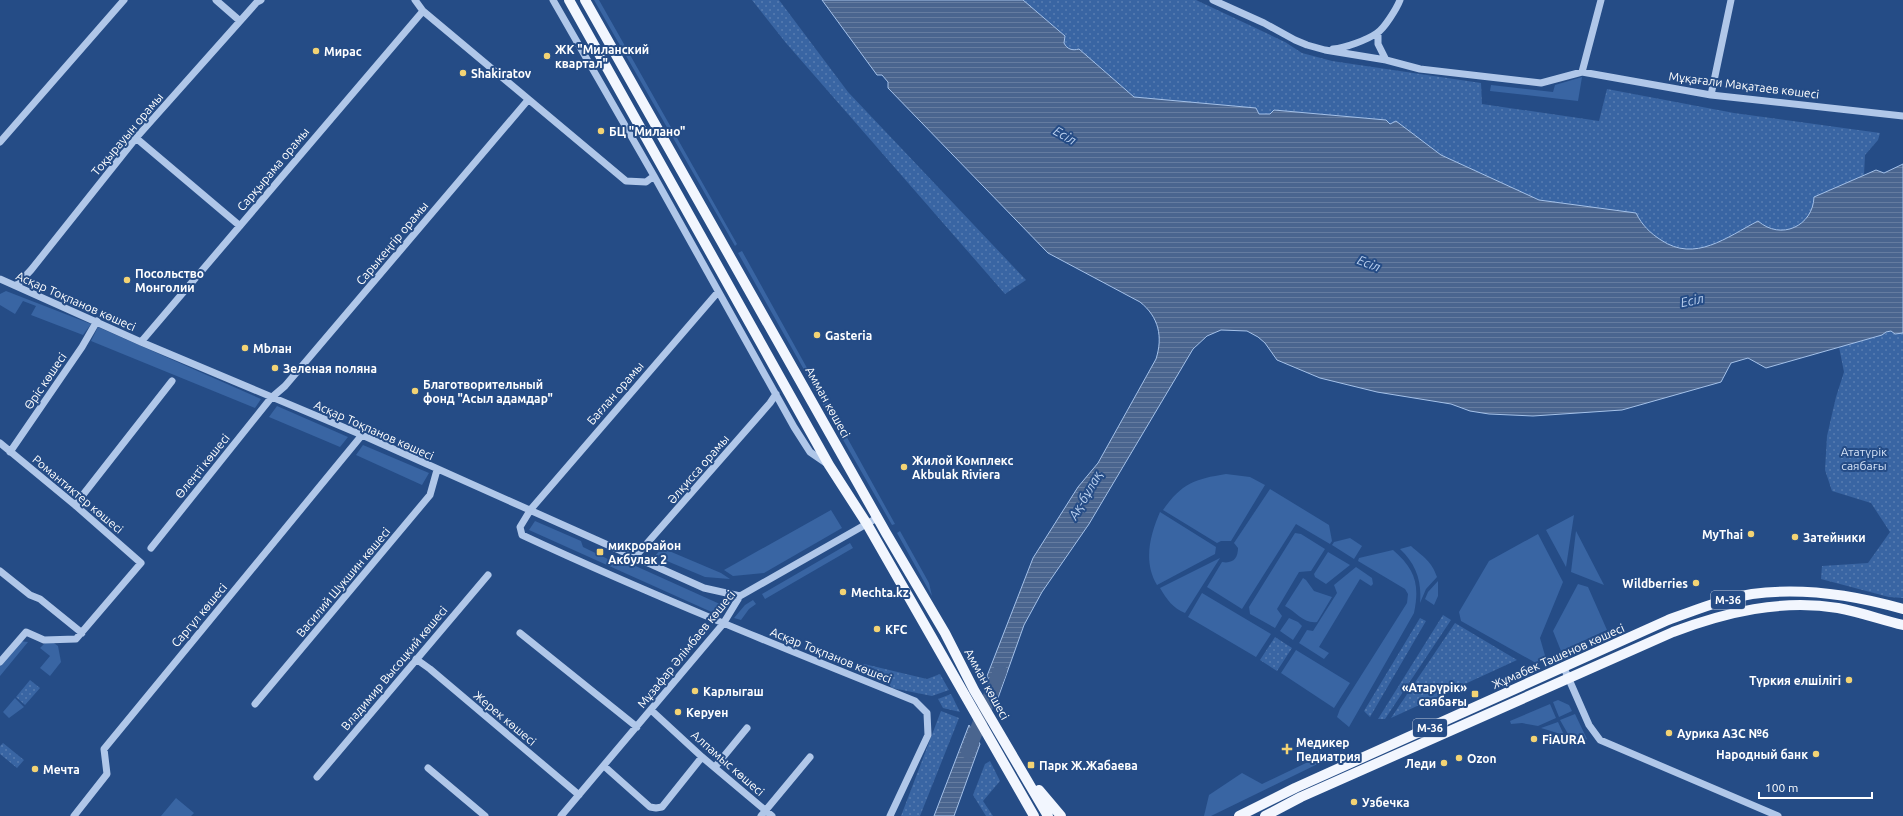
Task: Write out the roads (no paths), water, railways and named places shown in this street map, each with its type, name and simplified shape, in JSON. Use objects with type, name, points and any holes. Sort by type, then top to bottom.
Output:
[{"type":"main road","points":[[569,0],[829,465],[867,524],[1033,815]]},
{"type":"main road","name":"Амман көшесі","points":[[585,0],[877,518],[945,633],[974,690],[1048,816]]},
{"type":"main road","points":[[1816,592],[1853,592],[1903,602]]},
{"type":"main road","name":"Жұмабек Тәшенов көшесі","points":[[1238,816],[1295,788],[1668,620],[1727,600],[1752,594],[1816,592],[1869,600],[1903,609]]},
{"type":"main road","name":"M-36","points":[[1264,816],[1308,794],[1694,624],[1731,613],[1757,608],[1804,606],[1838,608],[1903,625]]},
{"type":"main road","points":[[1017,763],[1061,816]]},
{"type":"street","points":[[0,142],[124,0]]},
{"type":"street","points":[[216,0],[240,20]]},
{"type":"street","name":"Тоқырауын орамы","points":[[16,286],[31,270],[136,138],[240,20],[261,0]]},
{"type":"street","points":[[415,0],[422,11],[626,181],[646,182],[654,176]]},
{"type":"street","points":[[553,0],[810,452],[829,465]]},
{"type":"street","points":[[1213,0],[1264,23],[1295,40],[1324,50],[1386,60],[1420,69],[1541,83],[1582,72],[1601,0]]},
{"type":"street","points":[[1324,50],[1342,48],[1378,33],[1398,6],[1400,0]]},
{"type":"street","points":[[1712,94],[1731,0]]},
{"type":"street","name":"Сарқырама орамы","points":[[141,342],[422,11]]},
{"type":"street","points":[[1378,33],[1378,44],[1386,60]]},
{"type":"street","name":"Мұқағали Мақатаев көшесі","points":[[1582,72],[1712,94],[1903,116]]},
{"type":"street","name":"Сарыкеңгір орамы","points":[[271,398],[285,386],[528,100]]},
{"type":"street","points":[[136,138],[240,226]]},
{"type":"street","name":"Асқар Тоқпанов көшесі","points":[[0,279],[97,321],[141,342],[362,435],[438,470],[531,509],[704,588],[740,596]]},
{"type":"street","name":"Бағлан орамы","points":[[718,292],[531,509],[520,527],[522,535],[723,624]]},
{"type":"street","name":"Өріс көшесі","points":[[10,452],[82,347],[97,321]]},
{"type":"street","points":[[75,505],[172,381]]},
{"type":"street","name":"Әлқисса орамы","points":[[635,557],[770,403],[776,394]]},
{"type":"street","name":"Өлеңті көшесі","points":[[151,548],[271,398]]},
{"type":"street","name":"Саргүл көшесі","points":[[74,816],[107,774],[104,749],[362,435]]},
{"type":"street","name":"Романтиктер көшесі","points":[[0,443],[141,562],[82,633]]},
{"type":"street","name":"Василий Шукшин көшесі","points":[[254,704],[430,495],[438,470]]},
{"type":"street","name":"Мұзафар Әлімбаев көшесі","points":[[561,816],[723,624],[740,596],[877,518]]},
{"type":"street","points":[[0,571],[30,595],[40,599],[82,633],[76,639],[44,640],[26,632],[0,662]]},
{"type":"street","name":"Владимир Высоцкий көшесі","points":[[317,777],[488,575]]},
{"type":"street","name":"Асқар Тоқпанов көшесі","points":[[723,624],[915,701],[927,713],[928,735],[890,816]]},
{"type":"street","points":[[520,633],[637,727]]},
{"type":"street","name":"Жерек көшесі","points":[[416,659],[436,674],[579,795]]},
{"type":"street","points":[[1564,668],[1589,725],[1600,740],[1778,816]]},
{"type":"street","name":"Алпамыс көшесі","points":[[651,710],[763,813],[772,816]]},
{"type":"street","points":[[715,768],[747,728]]},
{"type":"street","points":[[604,766],[650,807],[656,808],[662,807],[702,757]]},
{"type":"street","points":[[763,813],[810,757]]},
{"type":"street","points":[[428,768],[485,816]]},
{"type":"water","name":"Есіл","points":[[822,0],[1023,0],[1065,36],[1064,43],[1067,47],[1072,50],[1079,49],[1134,97],[1256,108],[1259,114],[1270,114],[1274,110],[1386,120],[1390,124],[1396,121],[1441,155],[1539,200],[1636,213],[1650,232],[1661,240],[1674,246],[1686,249],[1711,245],[1758,221],[1767,227],[1776,230],[1786,230],[1794,227],[1802,223],[1808,216],[1814,197],[1876,170],[1884,173],[1903,164],[1903,333],[1895,334],[1891,331],[1886,332],[1882,335],[1766,368],[1748,358],[1731,363],[1721,382],[1622,410],[1533,416],[1489,414],[1470,411],[1451,404],[1377,392],[1320,378],[1277,360],[1265,343],[1247,331],[1221,330],[1207,336],[1193,349],[1089,524],[1042,592],[1024,625],[998,698],[987,676],[1033,558],[1078,487],[1098,463],[1156,359],[1159,343],[1158,328],[1152,314],[1140,302],[1048,253],[888,88],[888,82],[882,75],[877,75]]},
{"type":"water","points":[[969,725],[980,744],[954,816],[934,816]]},
{"type":"waterway","name":"Ақ-бұлақ","points":[[968,752],[1000,671]]},
{"type":"place","name":"Мирас","points":[[316,51]]},
{"type":"place","name":"ЖК \"Миланский квартал\"","points":[[547,56]]},
{"type":"place","name":"Shakiratov","points":[[463,73]]},
{"type":"place","name":"БЦ \"Милано\"","points":[[601,131]]},
{"type":"place","name":"Посольство Монголии","points":[[127,280]]},
{"type":"place","name":"Gasteria","points":[[817,335]]},
{"type":"place","name":"Мbлан","points":[[245,348]]},
{"type":"place","name":"Зеленая поляна","points":[[275,368]]},
{"type":"place","name":"Благотворительный фонд \"Асыл адамдар\"","points":[[415,391]]},
{"type":"place","name":"Жилой Комплекс Akbulak Riviera","points":[[904,467]]},
{"type":"place","name":"MyThai","points":[[1751,534]]},
{"type":"place","name":"Затейники","points":[[1795,537]]},
{"type":"place","name":"микрорайон Акбулак 2","points":[[600,552]]},
{"type":"place","name":"Wildberries","points":[[1696,583]]},
{"type":"place","name":"Mechta.kz","points":[[843,592]]},
{"type":"place","name":"KFC","points":[[877,629]]},
{"type":"place","name":"Түркия елшілігі","points":[[1849,680]]},
{"type":"place","name":"Карлыгаш","points":[[695,691]]},
{"type":"place","name":"«Атарүрік» саябағы","points":[[1475,694]]},
{"type":"place","name":"Керуен","points":[[678,712]]},
{"type":"place","name":"Аурика АЗС №6","points":[[1669,733]]},
{"type":"place","name":"FiAURA","points":[[1534,739]]},
{"type":"place","name":"Медикер Педиатрия","points":[[1287,749]]},
{"type":"place","name":"Народный банк","points":[[1816,754]]},
{"type":"place","name":"Ozon","points":[[1459,758]]},
{"type":"place","name":"Леди","points":[[1444,763]]},
{"type":"place","name":"Парк Ж.Жабаева","points":[[1031,765]]},
{"type":"place","name":"Мечта","points":[[35,769]]},
{"type":"place","name":"Узбечка","points":[[1354,802]]},
{"type":"park label","name":"Ататүрік саябағы","points":[[1864,458]]}]
